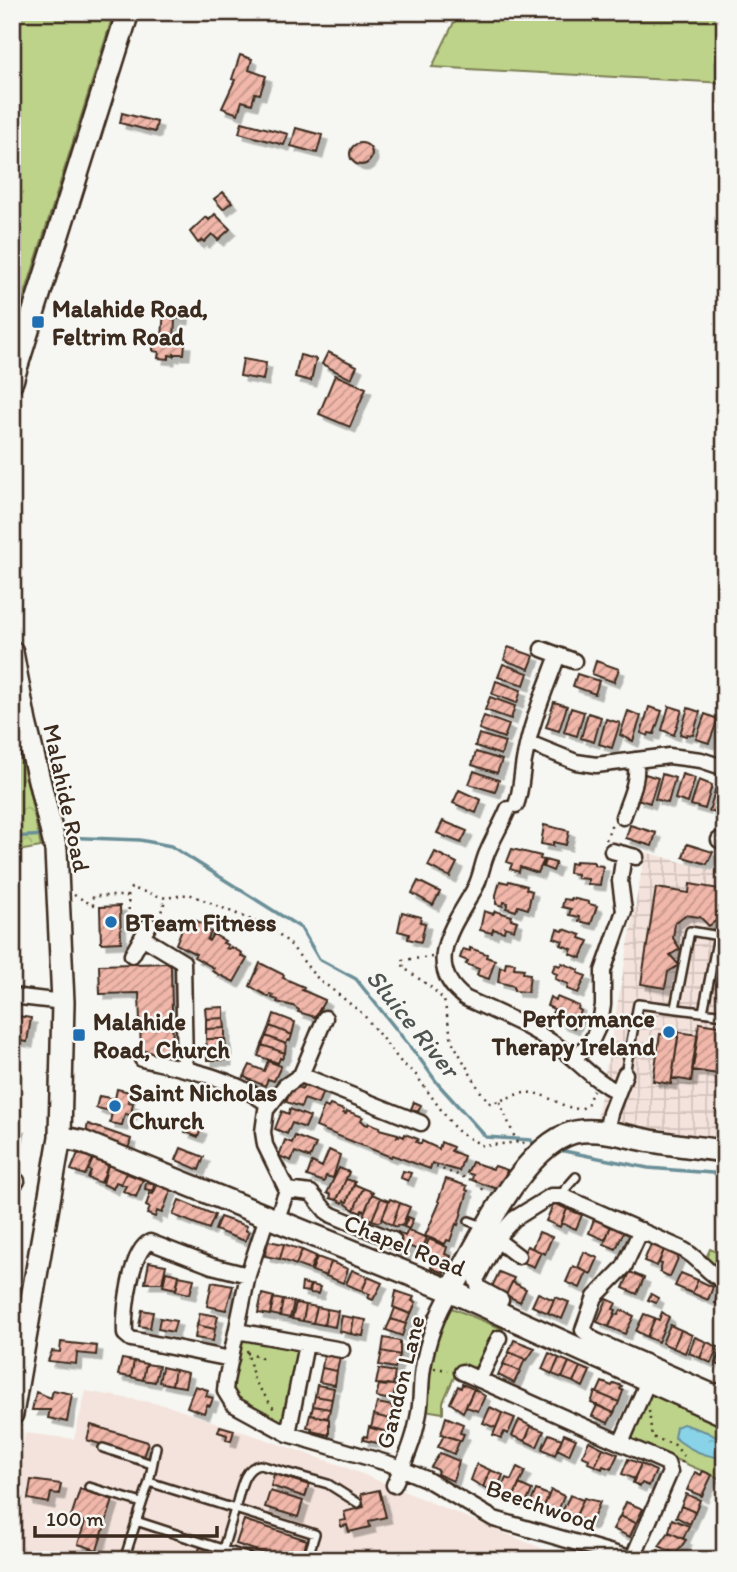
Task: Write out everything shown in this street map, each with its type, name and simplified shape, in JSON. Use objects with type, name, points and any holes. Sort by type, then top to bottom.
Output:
[{"type":"main road","points":[[12,381],[128,12]]},
{"type":"main road","name":"Malahide Road","points":[[12,652],[25,722],[56,850],[64,1002],[60,1137],[13,1401]]},
{"type":"main road","points":[[451,1291],[484,1230],[527,1165],[538,1153],[568,1133],[584,1130],[606,1132],[725,1151]]},
{"type":"main road","name":"Chapel Road","points":[[60,1137],[83,1142],[451,1291],[725,1415]]},
{"type":"street","points":[[542,649],[574,661]]},
{"type":"street","points":[[558,655],[531,731],[521,792],[488,850],[476,886],[450,931],[444,956],[448,978],[465,998],[536,1032],[575,1059],[599,1082],[618,1092]]},
{"type":"street","points":[[529,743],[576,762],[596,765],[669,755],[701,760],[725,768]]},
{"type":"street","points":[[623,817],[636,777],[635,760]]},
{"type":"street","points":[[501,827],[516,834]]},
{"type":"street","points":[[575,1059],[592,1040],[600,1023],[603,971],[624,911],[620,881],[624,854]]},
{"type":"street","points":[[132,955],[146,931],[183,962],[185,1069]]},
{"type":"street","points":[[12,996],[64,1002]]},
{"type":"street","points":[[288,1190],[265,1145],[264,1121],[269,1105],[285,1086],[300,1075],[325,1018]]},
{"type":"street","points":[[142,1059],[242,1087],[269,1105]]},
{"type":"street","points":[[606,1132],[625,1074]]},
{"type":"street","points":[[300,1075],[421,1123]]},
{"type":"street","points":[[248,1275],[212,1266],[150,1242],[144,1245],[136,1256],[125,1334],[131,1339],[231,1359],[240,1332],[248,1275],[271,1219],[288,1190]]},
{"type":"street","points":[[288,1190],[311,1193],[326,1211],[393,1240]]},
{"type":"street","points":[[484,1230],[514,1219],[551,1196],[560,1195],[689,1252],[706,1270],[725,1282]]},
{"type":"street","points":[[484,1230],[518,1256]]},
{"type":"street","points":[[484,1230],[476,1280],[479,1288],[500,1300]]},
{"type":"street","points":[[583,1327],[595,1297],[629,1260],[641,1230]]},
{"type":"street","name":"Gandon Lane","points":[[394,1485],[409,1454],[419,1414],[423,1367],[429,1344],[451,1291]]},
{"type":"street","points":[[547,1324],[564,1331],[583,1327]]},
{"type":"street","points":[[583,1327],[594,1340],[711,1391],[725,1392]]},
{"type":"street","points":[[240,1332],[342,1350]]},
{"type":"street","points":[[479,1380],[499,1338]]},
{"type":"street","points":[[289,1430],[306,1344]]},
{"type":"street","name":"Beechwood","points":[[231,1359],[225,1391],[228,1399],[260,1419],[426,1479],[494,1519],[632,1559],[670,1467]]},
{"type":"street","points":[[462,1372],[667,1463],[670,1467]]},
{"type":"street","points":[[621,1443],[648,1381]]},
{"type":"lane","points":[[675,1008],[690,931],[721,937],[703,1012]]},
{"type":"lane","points":[[625,1074],[638,1003],[725,1015]]},
{"type":"lane","points":[[560,1195],[576,1177]]},
{"type":"lane","points":[[124,1560],[149,1482],[156,1447]]},
{"type":"lane","points":[[103,1448],[152,1464]]},
{"type":"lane","points":[[223,1549],[247,1472],[254,1466],[260,1465],[328,1484],[358,1503]]},
{"type":"lane","points":[[149,1482],[315,1534],[307,1560]]},
{"type":"lane","points":[[89,1487],[142,1503]]},
{"type":"lane","points":[[136,1521],[256,1560]]},
{"type":"lane","points":[[12,1556],[27,1560]]},
{"type":"path","points":[[132,955],[125,951],[131,926],[128,896],[131,888],[166,898],[189,894],[273,929],[290,944],[315,976],[363,1014],[400,1060],[416,1074],[460,1133],[483,1146],[517,1142],[530,1145],[538,1153]]},
{"type":"path","points":[[93,905],[93,896],[128,896]]},
{"type":"path","points":[[146,931],[158,921],[166,898]]},
{"type":"path","points":[[444,956],[402,960],[404,968],[432,988],[443,1000],[452,1041],[480,1091],[490,1103],[500,1102],[508,1096],[532,1093],[564,1107],[581,1109],[587,1105],[599,1082]]},
{"type":"path","points":[[500,1102],[517,1142]]},
{"type":"path","points":[[436,1167],[485,1185],[482,1190]]},
{"type":"path","points":[[12,1211],[15,1181]]},
{"type":"path","points":[[240,1332],[250,1371],[289,1430]]},
{"type":"path","points":[[247,1353],[260,1356],[263,1360]]},
{"type":"path","points":[[432,1368],[462,1372]]},
{"type":"path","points":[[266,1398],[270,1392]]},
{"type":"path","points":[[648,1407],[652,1437],[674,1445],[684,1457],[681,1466],[670,1467]]},
{"type":"shaded area","points":[[645,852],[725,874],[725,1148],[595,1128]]},
{"type":"shaded area","points":[[86,1391],[165,1405],[340,1465],[570,1560],[12,1560],[12,1523],[25,1433],[74,1439]]},
{"type":"green space","points":[[12,12],[114,12],[14,329],[12,328]]},
{"type":"green space","points":[[459,12],[725,12],[725,83],[432,67]]},
{"type":"green space","points":[[12,712],[41,847],[12,852]]},
{"type":"green space","points":[[710,1249],[725,1256],[725,1278],[705,1260]]},
{"type":"green space","points":[[447,1306],[503,1329],[501,1334],[493,1331],[476,1366],[473,1368],[460,1364],[443,1402],[443,1413],[424,1410],[430,1349]]},
{"type":"green space","points":[[241,1335],[297,1349],[286,1417],[281,1424],[231,1397],[229,1385]]},
{"type":"green space","points":[[650,1388],[725,1419],[725,1481],[629,1439]]},
{"type":"water","points":[[683,1424],[707,1432],[725,1442],[725,1458],[698,1452],[674,1437],[676,1427]]},
{"type":"building","points":[[240,55],[252,59],[249,70],[266,76],[260,94],[255,93],[252,104],[242,101],[238,114],[222,108],[235,80],[232,79]]},
{"type":"building","points":[[122,113],[157,122],[155,132],[120,123]]},
{"type":"building","points":[[242,122],[288,134],[284,145],[239,133]]},
{"type":"building","points":[[296,128],[322,135],[317,153],[291,146]]},
{"type":"building","points":[[357,143],[365,143],[372,150],[372,158],[365,165],[357,165],[350,158],[350,150]]},
{"type":"building","points":[[223,192],[232,202],[223,209],[214,199]]},
{"type":"building","points":[[215,214],[230,229],[218,240],[212,234],[204,242],[202,240],[198,243],[190,232],[206,217],[209,220]]},
{"type":"building","points":[[164,308],[184,309],[183,319],[175,318],[174,342],[185,343],[184,354],[169,355],[169,359],[158,358],[159,352],[153,351],[153,338],[162,339]]},
{"type":"building","points":[[328,352],[357,366],[351,379],[322,364]]},
{"type":"building","points":[[300,355],[316,359],[311,381],[295,377]]},
{"type":"building","points":[[243,359],[266,363],[263,380],[240,376]]},
{"type":"building","points":[[335,375],[366,388],[350,427],[319,414]]},
{"type":"building","points":[[508,647],[534,656],[529,669],[504,660]]},
{"type":"building","points":[[596,661],[619,669],[614,682],[592,674]]},
{"type":"building","points":[[503,664],[528,673],[524,685],[498,677]]},
{"type":"building","points":[[577,674],[599,681],[595,694],[573,686]]},
{"type":"building","points":[[496,681],[521,690],[517,703],[492,694]]},
{"type":"building","points":[[490,697],[515,706],[511,719],[485,710]]},
{"type":"building","points":[[554,702],[567,706],[559,731],[546,727]]},
{"type":"building","points":[[669,706],[682,710],[674,735],[662,730]]},
{"type":"building","points":[[649,707],[662,711],[654,734],[649,733],[648,736],[641,733]]},
{"type":"building","points":[[571,708],[584,712],[577,736],[564,732]]},
{"type":"building","points":[[688,708],[700,712],[693,735],[686,736],[680,734]]},
{"type":"building","points":[[628,711],[641,716],[633,741],[620,735]]},
{"type":"building","points":[[588,713],[601,717],[594,742],[581,738]]},
{"type":"building","points":[[705,714],[718,719],[709,743],[696,739]]},
{"type":"building","points":[[484,716],[509,725],[504,738],[479,729]]},
{"type":"building","points":[[606,719],[620,723],[612,748],[599,744]]},
{"type":"building","points":[[479,734],[505,742],[501,755],[475,746]]},
{"type":"building","points":[[476,752],[502,760],[497,773],[472,765]]},
{"type":"building","points":[[474,771],[499,780],[495,792],[469,784]]},
{"type":"building","points":[[645,774],[658,778],[650,803],[637,799]]},
{"type":"building","points":[[662,774],[675,778],[668,803],[655,799]]},
{"type":"building","points":[[682,774],[695,778],[688,803],[675,799]]},
{"type":"building","points":[[699,780],[712,785],[705,809],[691,805]]},
{"type":"building","points":[[716,787],[725,790],[722,815],[709,811]]},
{"type":"building","points":[[459,790],[481,800],[476,813],[453,803]]},
{"type":"building","points":[[443,821],[467,831],[461,843],[437,833]]},
{"type":"building","points":[[544,825],[569,831],[566,845],[553,842],[553,846],[541,844]]},
{"type":"building","points":[[630,825],[656,833],[652,846],[626,838]]},
{"type":"building","points":[[687,844],[713,852],[707,864],[683,857]]},
{"type":"building","points":[[512,849],[541,856],[540,859],[544,860],[538,873],[520,867],[519,872],[510,869],[512,864],[507,862]]},
{"type":"building","points":[[435,852],[457,863],[450,877],[428,866]]},
{"type":"building","points":[[545,860],[556,863],[553,871],[543,867]]},
{"type":"building","points":[[575,861],[594,862],[594,865],[603,866],[600,885],[588,884],[588,879],[577,878],[577,874],[569,873],[570,863],[575,864]]},
{"type":"building","points":[[418,881],[440,892],[433,905],[412,893]]},
{"type":"building","points":[[500,881],[527,886],[526,889],[532,891],[528,909],[518,906],[516,911],[506,908],[508,903],[504,902],[503,906],[496,904]]},
{"type":"building","points":[[690,884],[725,890],[725,920],[718,919],[709,926],[700,917],[685,915],[675,923],[673,938],[680,949],[670,955],[679,965],[668,972],[665,988],[641,984],[656,888],[689,893]]},
{"type":"building","points":[[571,898],[597,906],[591,924],[579,921],[580,917],[569,915],[571,909],[562,907],[564,899]]},
{"type":"building","points":[[120,906],[121,942],[101,943],[100,907]]},
{"type":"building","points":[[484,911],[512,916],[511,919],[517,921],[514,930],[505,927],[504,932],[493,929],[492,933],[480,930]]},
{"type":"building","points":[[402,912],[421,917],[420,922],[425,923],[421,942],[408,939],[409,934],[398,931]]},
{"type":"building","points":[[186,919],[207,926],[205,929],[211,932],[207,940],[209,941],[213,934],[225,941],[223,943],[228,945],[226,948],[231,947],[247,959],[234,982],[212,971],[214,968],[194,957],[196,954],[176,944]]},
{"type":"building","points":[[557,929],[581,935],[580,938],[589,941],[581,958],[570,954],[572,949],[561,945],[563,941],[554,938]]},
{"type":"building","points":[[470,948],[495,960],[489,979],[477,975],[479,969],[466,964],[468,961],[460,958],[463,949],[470,951]]},
{"type":"building","points":[[506,962],[515,963],[514,968],[524,969],[523,973],[530,974],[528,992],[514,991],[514,986],[498,982],[500,967],[505,968]]},
{"type":"building","points":[[168,963],[171,967],[173,1053],[141,1053],[139,993],[100,994],[99,965]]},
{"type":"building","points":[[260,963],[284,975],[283,978],[304,987],[302,990],[325,1000],[315,1017],[298,1012],[293,1006],[277,1002],[278,1000],[272,998],[273,995],[270,994],[269,997],[250,986]]},
{"type":"building","points":[[562,963],[586,976],[578,993],[567,989],[568,984],[555,979],[557,974],[552,972],[555,964],[560,966]]},
{"type":"building","points":[[550,997],[579,1006],[581,1011],[574,1028],[559,1022],[561,1017],[552,1014],[554,1009],[547,1006]]},
{"type":"building","points":[[224,1007],[224,1018],[206,1019],[205,1008]]},
{"type":"building","points":[[274,1014],[295,1022],[292,1035],[270,1026]]},
{"type":"building","points":[[12,1015],[18,1016],[15,1040],[12,1040]]},
{"type":"building","points":[[18,1016],[31,1018],[27,1042],[15,1040]]},
{"type":"building","points":[[224,1018],[225,1028],[206,1029],[206,1019]]},
{"type":"building","points":[[699,1023],[725,1027],[724,1075],[692,1070]]},
{"type":"building","points":[[270,1026],[292,1035],[290,1041],[286,1044],[266,1036]]},
{"type":"building","points":[[225,1028],[225,1039],[206,1039],[206,1029]]},
{"type":"building","points":[[679,1032],[698,1035],[691,1081],[672,1078]]},
{"type":"building","points":[[660,1034],[678,1037],[671,1084],[653,1081]]},
{"type":"building","points":[[266,1036],[286,1044],[285,1053],[262,1045]]},
{"type":"building","points":[[206,1039],[225,1039],[226,1049],[207,1050]]},
{"type":"building","points":[[262,1045],[285,1053],[282,1059],[280,1058],[278,1063],[258,1056]]},
{"type":"building","points":[[226,1049],[226,1060],[207,1060],[207,1050]]},
{"type":"building","points":[[268,1061],[281,1066],[274,1081],[268,1079],[265,1086],[244,1077],[250,1065],[264,1071]]},
{"type":"building","points":[[304,1083],[323,1091],[318,1104],[304,1099],[301,1107],[286,1102],[293,1085],[302,1089]]},
{"type":"building","name":"Saint Nicholas Church","points":[[117,1089],[130,1092],[128,1102],[133,1103],[131,1115],[125,1114],[122,1125],[110,1123],[112,1111],[96,1108],[99,1096],[115,1099]]},
{"type":"building","points":[[414,1102],[421,1105],[418,1112],[411,1109]]},
{"type":"building","points":[[330,1105],[344,1110],[343,1113],[346,1114],[347,1111],[363,1117],[361,1120],[365,1124],[369,1123],[398,1134],[397,1137],[404,1137],[405,1134],[418,1139],[416,1142],[421,1144],[422,1141],[439,1149],[441,1142],[453,1147],[451,1151],[464,1156],[459,1171],[432,1163],[430,1169],[392,1155],[391,1157],[316,1127],[324,1106],[328,1108]]},
{"type":"building","points":[[290,1109],[310,1117],[305,1128],[292,1123],[287,1134],[275,1129],[282,1111],[289,1114]]},
{"type":"building","points":[[88,1124],[131,1139],[129,1146],[124,1151],[85,1136]]},
{"type":"building","points":[[188,1124],[201,1129],[198,1137],[185,1132]]},
{"type":"building","points":[[12,1126],[19,1127],[14,1151],[12,1151]]},
{"type":"building","points":[[295,1136],[316,1144],[310,1158],[295,1152],[291,1161],[279,1156],[285,1140],[292,1143]]},
{"type":"building","points":[[181,1148],[204,1157],[199,1170],[176,1160]]},
{"type":"building","points":[[329,1150],[340,1155],[333,1178],[326,1176],[324,1182],[307,1176],[312,1162],[322,1167]]},
{"type":"building","points":[[78,1153],[93,1159],[85,1175],[71,1170]]},
{"type":"building","points":[[93,1159],[108,1165],[101,1183],[88,1178]]},
{"type":"building","points":[[472,1162],[493,1169],[495,1166],[507,1170],[500,1190],[472,1180],[473,1175],[467,1173]]},
{"type":"building","points":[[108,1165],[126,1173],[121,1184],[116,1182],[113,1189],[103,1184]]},
{"type":"building","points":[[339,1168],[349,1172],[337,1200],[330,1198],[331,1195],[327,1193]]},
{"type":"building","points":[[403,1171],[411,1173],[408,1181],[401,1178]]},
{"type":"building","points":[[126,1173],[143,1180],[136,1197],[123,1191],[126,1186],[121,1184]]},
{"type":"building","points":[[346,1179],[355,1182],[347,1202],[343,1203],[337,1200]]},
{"type":"building","points":[[446,1179],[467,1186],[468,1191],[458,1225],[456,1224],[450,1241],[447,1240],[445,1244],[425,1236],[440,1202],[438,1201]]},
{"type":"building","points":[[146,1183],[154,1184],[153,1191],[145,1189]]},
{"type":"building","points":[[354,1184],[363,1188],[354,1210],[346,1204]]},
{"type":"building","points":[[157,1185],[171,1190],[162,1213],[157,1211],[155,1217],[147,1214],[150,1208],[146,1206],[150,1193],[153,1194]]},
{"type":"building","points":[[363,1188],[373,1192],[365,1211],[362,1210],[361,1213],[354,1210]]},
{"type":"building","points":[[372,1194],[381,1198],[372,1220],[365,1217],[364,1213]]},
{"type":"building","points":[[381,1198],[389,1201],[381,1221],[378,1222],[372,1220]]},
{"type":"building","points":[[390,1199],[400,1203],[392,1225],[382,1219]]},
{"type":"building","points":[[179,1200],[215,1215],[209,1229],[173,1215]]},
{"type":"building","points":[[400,1203],[410,1207],[402,1226],[397,1227],[392,1225]]},
{"type":"building","points":[[554,1203],[567,1209],[560,1227],[546,1221]]},
{"type":"building","points":[[567,1209],[582,1215],[576,1229],[561,1223]]},
{"type":"building","points":[[220,1217],[247,1226],[245,1230],[249,1232],[245,1241],[215,1230]]},
{"type":"building","points":[[408,1217],[413,1219],[409,1229],[404,1227]]},
{"type":"building","points":[[594,1219],[611,1226],[605,1240],[589,1233]]},
{"type":"building","points":[[611,1226],[624,1231],[616,1249],[604,1244]]},
{"type":"building","points":[[408,1230],[427,1238],[421,1251],[408,1246],[405,1254],[391,1249],[398,1232],[405,1236]]},
{"type":"building","points":[[539,1232],[552,1237],[545,1254],[532,1248]]},
{"type":"building","points":[[429,1239],[447,1247],[445,1254],[451,1256],[444,1273],[431,1268],[435,1257],[423,1253]]},
{"type":"building","points":[[268,1241],[284,1244],[280,1259],[265,1256]]},
{"type":"building","points":[[284,1244],[302,1250],[296,1265],[280,1259]]},
{"type":"building","points":[[651,1244],[664,1250],[657,1266],[644,1261]]},
{"type":"building","points":[[527,1246],[541,1252],[534,1267],[520,1261]]},
{"type":"building","points":[[302,1250],[316,1256],[310,1270],[296,1265]]},
{"type":"building","points":[[664,1250],[679,1256],[670,1277],[660,1272],[662,1264],[659,1263]]},
{"type":"building","points":[[584,1252],[598,1258],[591,1274],[578,1268]]},
{"type":"building","points":[[317,1257],[331,1262],[326,1276],[312,1271]]},
{"type":"building","points":[[149,1262],[166,1265],[162,1283],[145,1283]]},
{"type":"building","points":[[331,1262],[348,1269],[343,1283],[326,1276]]},
{"type":"building","points":[[573,1266],[587,1272],[580,1288],[566,1282]]},
{"type":"building","points":[[352,1270],[368,1277],[362,1291],[346,1284]]},
{"type":"building","points":[[166,1272],[179,1275],[176,1289],[163,1286]]},
{"type":"building","points":[[499,1272],[514,1278],[506,1295],[491,1289]]},
{"type":"building","points":[[630,1272],[644,1278],[637,1294],[623,1288]]},
{"type":"building","points":[[681,1273],[698,1280],[692,1293],[675,1286]]},
{"type":"building","points":[[179,1276],[194,1279],[190,1294],[176,1291]]},
{"type":"building","points":[[368,1277],[382,1283],[373,1300],[368,1298],[370,1294],[362,1291]]},
{"type":"building","points":[[698,1280],[713,1287],[708,1300],[692,1293]]},
{"type":"building","points":[[212,1282],[233,1286],[226,1310],[207,1306]]},
{"type":"building","points":[[512,1282],[526,1289],[520,1302],[506,1295]]},
{"type":"building","points":[[302,1283],[310,1285],[308,1292],[301,1291]]},
{"type":"building","points":[[311,1285],[320,1287],[318,1294],[310,1293]]},
{"type":"building","points":[[396,1291],[414,1297],[412,1301],[416,1302],[411,1314],[393,1307]]},
{"type":"building","points":[[720,1291],[725,1293],[725,1308],[715,1303]]},
{"type":"building","points":[[538,1293],[554,1300],[548,1313],[532,1306]]},
{"type":"building","points":[[262,1294],[274,1297],[270,1315],[258,1313]]},
{"type":"building","points":[[651,1294],[658,1298],[656,1303],[648,1300]]},
{"type":"building","points":[[555,1297],[569,1302],[562,1319],[548,1313]]},
{"type":"building","points":[[273,1298],[283,1300],[280,1316],[270,1314]]},
{"type":"building","points":[[607,1299],[616,1303],[609,1327],[597,1322]]},
{"type":"building","points":[[283,1300],[294,1302],[290,1318],[280,1316]]},
{"type":"building","points":[[296,1303],[306,1305],[303,1321],[292,1319]]},
{"type":"building","points":[[306,1305],[317,1307],[313,1323],[303,1321]]},
{"type":"building","points":[[317,1307],[327,1309],[324,1325],[313,1323]]},
{"type":"building","points":[[395,1308],[410,1314],[406,1324],[391,1319]]},
{"type":"building","points":[[327,1309],[338,1311],[335,1327],[324,1325]]},
{"type":"building","points":[[142,1310],[153,1312],[150,1328],[139,1326]]},
{"type":"building","points":[[621,1310],[634,1316],[625,1334],[609,1327],[615,1314],[618,1315]]},
{"type":"building","points":[[662,1312],[669,1317],[658,1342],[647,1337],[655,1318],[659,1320]]},
{"type":"building","points":[[200,1313],[218,1316],[215,1329],[197,1325]]},
{"type":"building","points":[[644,1314],[655,1318],[647,1337],[636,1331]]},
{"type":"building","points":[[342,1316],[354,1318],[351,1334],[339,1331]]},
{"type":"building","points":[[160,1318],[176,1321],[173,1332],[158,1329]]},
{"type":"building","points":[[354,1318],[366,1320],[363,1336],[351,1334]]},
{"type":"building","points":[[391,1319],[406,1324],[402,1336],[386,1330]]},
{"type":"building","points":[[197,1325],[215,1329],[213,1341],[195,1338]]},
{"type":"building","points":[[670,1325],[681,1330],[673,1348],[662,1343]]},
{"type":"building","points":[[681,1330],[692,1335],[685,1353],[673,1348]]},
{"type":"building","points":[[695,1337],[707,1342],[700,1358],[689,1353]]},
{"type":"building","points":[[384,1338],[400,1341],[400,1355],[382,1351]]},
{"type":"building","points":[[514,1340],[535,1348],[527,1360],[509,1352]]},
{"type":"building","points":[[61,1342],[97,1346],[96,1355],[77,1353],[76,1364],[48,1361],[52,1351],[60,1352]]},
{"type":"building","points":[[707,1342],[718,1347],[711,1363],[700,1358]]},
{"type":"building","points":[[723,1346],[725,1347],[725,1368],[715,1363]]},
{"type":"building","points":[[382,1351],[400,1355],[395,1368],[379,1365]]},
{"type":"building","points":[[509,1352],[525,1359],[520,1371],[503,1364]]},
{"type":"building","points":[[549,1353],[559,1358],[552,1374],[542,1369]]},
{"type":"building","points":[[324,1354],[340,1357],[337,1371],[322,1368]]},
{"type":"building","points":[[559,1358],[569,1362],[562,1378],[552,1374]]},
{"type":"building","points":[[122,1359],[134,1361],[131,1377],[118,1375]]},
{"type":"building","points":[[134,1361],[146,1364],[143,1380],[131,1377]]},
{"type":"building","points":[[569,1362],[580,1367],[573,1382],[562,1378]]},
{"type":"building","points":[[146,1364],[159,1366],[155,1382],[143,1380]]},
{"type":"building","points":[[503,1364],[520,1371],[514,1383],[498,1375]]},
{"type":"building","points":[[162,1367],[175,1370],[172,1385],[159,1382]]},
{"type":"building","points":[[580,1367],[590,1371],[583,1387],[573,1382]]},
{"type":"building","points":[[322,1368],[337,1371],[335,1385],[319,1382]]},
{"type":"building","points":[[379,1369],[395,1372],[393,1385],[376,1384]]},
{"type":"building","points":[[175,1370],[188,1373],[185,1387],[172,1385]]},
{"type":"building","points":[[602,1382],[622,1386],[619,1402],[597,1393]]},
{"type":"building","points":[[462,1384],[474,1389],[463,1412],[450,1403],[458,1386],[461,1388]]},
{"type":"building","points":[[317,1385],[334,1388],[332,1399],[315,1396]]},
{"type":"building","points":[[379,1385],[397,1386],[392,1400],[376,1397]]},
{"type":"building","points":[[195,1386],[208,1390],[206,1396],[213,1398],[204,1413],[187,1407]]},
{"type":"building","points":[[474,1389],[485,1396],[478,1411],[466,1407]]},
{"type":"building","points":[[53,1390],[72,1394],[67,1422],[48,1418],[50,1410],[32,1410],[36,1392],[51,1398]]},
{"type":"building","points":[[595,1392],[619,1402],[614,1413],[591,1403]]},
{"type":"building","points":[[315,1396],[332,1399],[330,1409],[313,1406]]},
{"type":"building","points":[[377,1403],[393,1406],[390,1419],[374,1415]]},
{"type":"building","points":[[597,1405],[614,1413],[608,1423],[592,1416]]},
{"type":"building","points":[[313,1406],[330,1409],[328,1418],[311,1415]]},
{"type":"building","points":[[490,1407],[502,1413],[496,1428],[483,1423]]},
{"type":"building","points":[[502,1413],[515,1418],[508,1434],[504,1432],[501,1438],[493,1435]]},
{"type":"building","points":[[310,1415],[329,1419],[329,1435],[311,1431],[312,1428],[307,1427]]},
{"type":"building","points":[[374,1415],[390,1419],[387,1432],[371,1428]]},
{"type":"building","points":[[446,1417],[463,1424],[460,1433],[464,1434],[461,1441],[441,1434]]},
{"type":"building","points":[[519,1420],[531,1426],[525,1441],[512,1436]]},
{"type":"building","points":[[91,1425],[148,1442],[143,1457],[87,1440]]},
{"type":"building","points":[[220,1426],[234,1430],[231,1441],[226,1440],[227,1435],[218,1432]]},
{"type":"building","points":[[531,1426],[544,1431],[537,1447],[525,1441]]},
{"type":"building","points":[[369,1427],[388,1432],[386,1442],[382,1444],[363,1440],[364,1436],[367,1437]]},
{"type":"building","points":[[549,1434],[562,1439],[555,1455],[542,1449]]},
{"type":"building","points":[[564,1434],[576,1439],[569,1455],[557,1449]]},
{"type":"building","points":[[444,1435],[460,1440],[454,1454],[438,1447]]},
{"type":"building","points":[[589,1441],[603,1448],[595,1466],[582,1456]]},
{"type":"building","points":[[603,1448],[618,1454],[611,1469],[595,1466]]},
{"type":"building","points":[[440,1453],[459,1461],[453,1481],[437,1474],[438,1470],[431,1467]]},
{"type":"building","points":[[628,1459],[641,1464],[634,1479],[622,1474]]},
{"type":"building","points":[[477,1464],[490,1470],[483,1487],[471,1480]]},
{"type":"building","points":[[641,1464],[656,1471],[649,1486],[633,1483]]},
{"type":"building","points":[[517,1467],[525,1471],[512,1501],[500,1493],[506,1478],[511,1480]]},
{"type":"building","points":[[490,1470],[503,1475],[496,1491],[483,1487]]},
{"type":"building","points":[[703,1471],[712,1475],[702,1496],[687,1490],[695,1472],[701,1475]]},
{"type":"building","points":[[274,1474],[309,1485],[305,1497],[271,1486]]},
{"type":"building","points":[[31,1480],[61,1484],[59,1494],[51,1493],[49,1503],[28,1499]]},
{"type":"building","points":[[519,1484],[532,1490],[526,1504],[512,1501]]},
{"type":"building","points":[[80,1489],[113,1500],[97,1550],[78,1544],[85,1522],[71,1517]]},
{"type":"building","points":[[379,1490],[386,1517],[369,1521],[370,1527],[349,1532],[347,1525],[341,1527],[340,1521],[346,1520],[344,1512],[364,1507],[361,1494]]},
{"type":"building","points":[[536,1490],[549,1495],[542,1511],[530,1505]]},
{"type":"building","points":[[551,1490],[564,1496],[558,1511],[544,1506]]},
{"type":"building","points":[[270,1491],[303,1501],[298,1517],[265,1507]]},
{"type":"building","points":[[686,1494],[700,1500],[695,1512],[681,1506]]},
{"type":"building","points":[[570,1495],[583,1500],[575,1518],[563,1510]]},
{"type":"building","points":[[584,1498],[600,1502],[591,1523],[588,1524],[576,1516]]},
{"type":"building","points":[[626,1502],[643,1509],[636,1523],[620,1516]]},
{"type":"building","points":[[681,1506],[695,1512],[690,1524],[676,1517]]},
{"type":"building","points":[[620,1516],[636,1523],[630,1537],[613,1529]]},
{"type":"building","points":[[672,1519],[689,1526],[683,1539],[669,1532]]},
{"type":"building","points":[[244,1520],[307,1540],[301,1560],[286,1560],[236,1544]]},
{"type":"building","points":[[669,1532],[686,1540],[676,1554],[659,1546]]},
{"type":"building","points":[[200,1547],[217,1553],[215,1560],[196,1560]]},
{"type":"building","points":[[658,1550],[674,1557],[673,1560],[654,1560]]},
{"type":"building","points":[[388,1552],[394,1554],[392,1560],[385,1560]]},
{"type":"waterway","points":[[12,837],[46,835]]},
{"type":"waterway","name":"Sluice River","points":[[60,837],[140,840],[171,846],[301,928],[319,959],[356,979],[438,1084],[486,1137],[531,1140],[534,1146]]},
{"type":"waterway","name":"Sluice River","points":[[559,1150],[648,1168],[725,1174]]},
{"type":"place","name":"Malahide Road, Feltrim Road","points":[[38,322]]},
{"type":"place","name":"BTeam Fitness","points":[[111,922]]},
{"type":"place","name":"Performance Therapy Ireland","points":[[669,1032]]},
{"type":"place","name":"Malahide Road, Church","points":[[79,1035]]},
{"type":"place","name":"Saint Nicholas Church","points":[[115,1106]]}]
